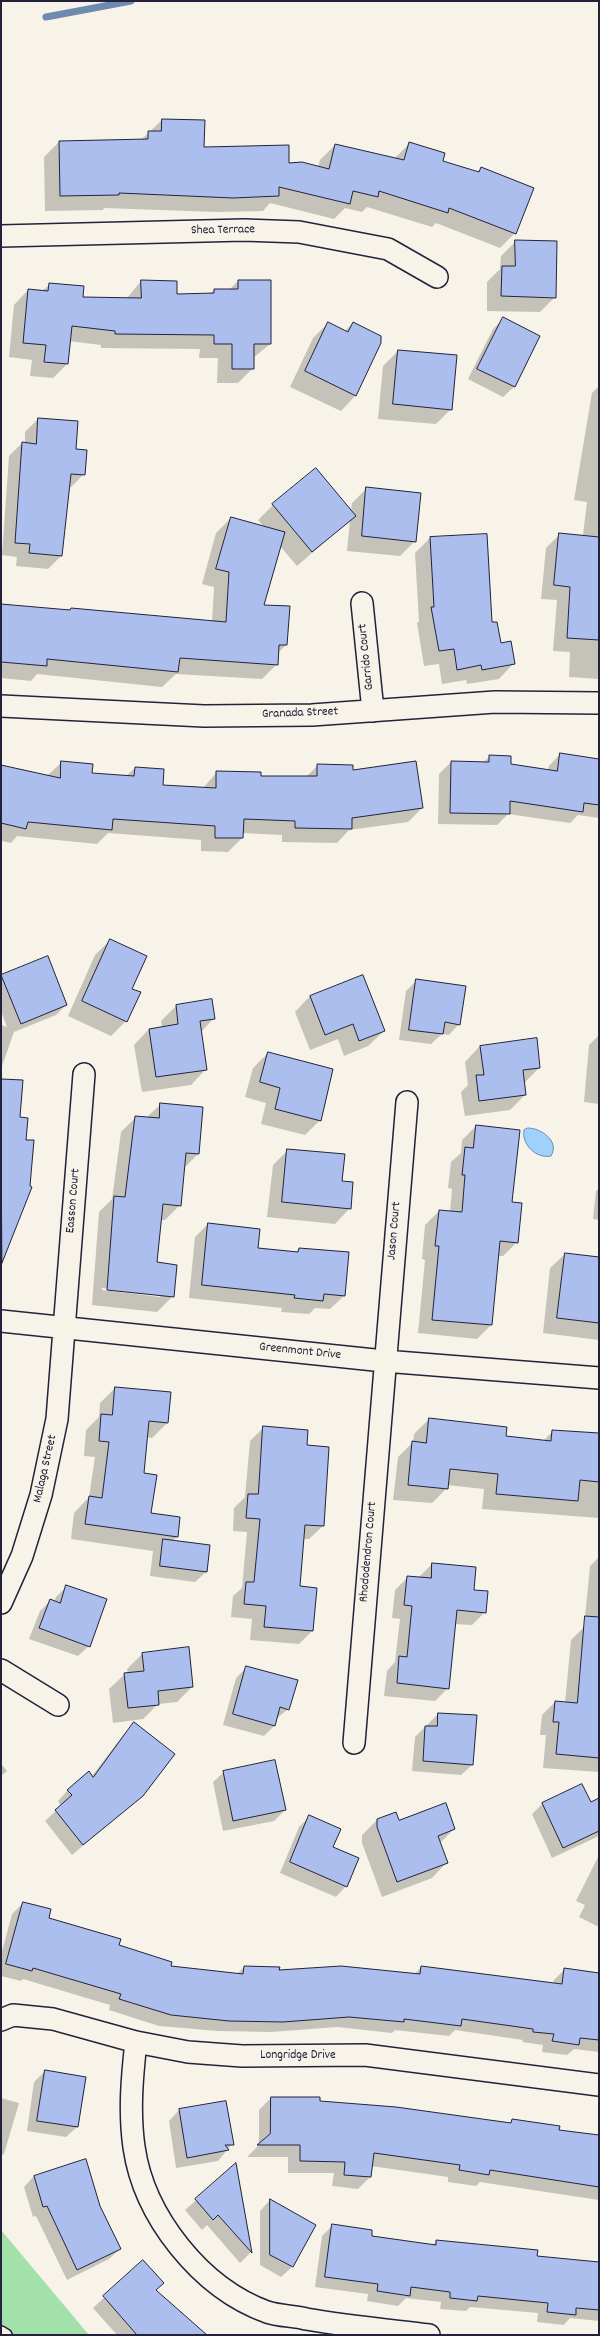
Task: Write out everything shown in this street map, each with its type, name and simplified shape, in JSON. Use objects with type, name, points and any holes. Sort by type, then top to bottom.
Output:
[{"type":"street","name":"Shea Terrace","points":[[1,236],[244,230],[299,232],[388,250],[437,277]]},
{"type":"street","name":"Garrido Court","points":[[362,603],[373,711]]},
{"type":"street","name":"Granada Street","points":[[1,706],[204,716],[312,715],[495,702],[599,703]]},
{"type":"street","name":"Easson Court","points":[[64,1328],[84,1074]]},
{"type":"street","name":"Jason Court","points":[[384,1361],[407,1102]]},
{"type":"street","name":"Greenmont Drive","points":[[1,1321],[384,1361],[599,1378]]},
{"type":"street","name":"Malaga Street","points":[[1,1603],[22,1556],[41,1495],[57,1418],[64,1328]]},
{"type":"street","name":"Rhododendron Court","points":[[354,1743],[384,1361]]},
{"type":"street","points":[[1,1670],[58,1705]]},
{"type":"street","name":"Longridge Drive","points":[[1,2020],[13,2015],[53,2019],[136,2042],[188,2052],[242,2056],[365,2055],[599,2085]]},
{"type":"street","points":[[136,2042],[131,2111],[134,2148],[143,2184],[160,2219],[174,2239],[200,2269],[231,2293],[268,2312],[335,2324],[429,2335]]},
{"type":"lane","points":[[1,2332],[6,2335]]},
{"type":"green space","points":[[1,2230],[89,2335],[1,2335]]},
{"type":"water","points":[[528,1128],[538,1130],[548,1136],[553,1145],[551,1156],[540,1155],[531,1150],[525,1141],[524,1136],[524,1130]]},
{"type":"building","points":[[162,119],[205,120],[204,147],[289,145],[289,163],[302,162],[329,169],[335,144],[404,160],[409,142],[445,153],[443,161],[479,172],[481,167],[534,188],[516,234],[449,208],[448,213],[379,191],[378,197],[353,191],[350,204],[279,187],[279,196],[233,198],[119,193],[119,195],[60,196],[59,141],[148,139],[148,131],[161,131]]},
{"type":"building","points":[[515,240],[557,241],[556,298],[501,296],[502,266],[515,266]]},
{"type":"building","points":[[141,280],[177,281],[177,294],[214,293],[214,289],[238,289],[238,280],[271,280],[271,344],[254,344],[254,369],[232,369],[232,344],[214,344],[214,335],[115,334],[115,331],[72,326],[68,364],[44,362],[46,345],[23,343],[28,289],[48,291],[49,283],[84,286],[83,297],[141,298]]},
{"type":"building","points":[[503,317],[540,336],[515,387],[477,369]]},
{"type":"building","points":[[328,322],[348,332],[353,322],[381,336],[381,343],[356,396],[305,371]]},
{"type":"building","points":[[398,350],[457,355],[452,410],[393,404]]},
{"type":"building","points":[[38,418],[78,421],[76,449],[87,450],[85,475],[71,474],[62,556],[29,553],[30,544],[15,543],[22,442],[36,444]]},
{"type":"building","points":[[316,468],[356,516],[312,552],[272,504]]},
{"type":"building","points":[[366,487],[421,493],[416,542],[362,536]]},
{"type":"building","points":[[231,517],[285,532],[264,605],[290,606],[287,645],[279,645],[278,665],[180,658],[178,672],[47,659],[47,666],[1,662],[1,604],[70,610],[71,608],[226,622],[229,572],[216,569]]},
{"type":"building","points":[[559,533],[599,537],[599,640],[567,638],[570,587],[554,585]]},
{"type":"building","points":[[487,534],[492,622],[497,622],[501,643],[511,641],[515,664],[482,670],[481,665],[457,670],[454,649],[439,651],[431,607],[434,607],[430,537]]},
{"type":"building","points":[[560,753],[599,759],[599,805],[584,803],[583,812],[510,801],[510,814],[450,813],[451,761],[489,762],[489,755],[511,756],[511,764],[557,771]]},
{"type":"building","points":[[61,761],[93,764],[92,773],[134,776],[135,767],[164,769],[163,785],[216,788],[216,771],[261,772],[261,776],[317,776],[317,764],[353,765],[353,770],[416,761],[423,808],[352,818],[352,829],[295,828],[295,821],[244,819],[243,838],[215,838],[215,826],[113,819],[112,830],[28,822],[26,829],[1,823],[1,765],[60,778]]},
{"type":"building","points":[[110,939],[147,956],[132,989],[141,992],[127,1022],[82,1001]]},
{"type":"building","points":[[48,956],[67,1005],[21,1024],[1,975]]},
{"type":"building","points":[[363,975],[385,1031],[359,1041],[353,1024],[325,1035],[310,996]]},
{"type":"building","points":[[416,979],[466,986],[460,1025],[445,1022],[443,1034],[409,1030]]},
{"type":"building","points":[[212,999],[215,1019],[200,1021],[207,1070],[156,1077],[149,1029],[178,1024],[176,1005]]},
{"type":"building","points":[[537,1038],[540,1068],[523,1070],[526,1095],[479,1101],[476,1075],[484,1075],[480,1046]]},
{"type":"building","points":[[268,1052],[333,1069],[321,1121],[275,1109],[280,1088],[260,1082]]},
{"type":"building","points":[[1,1079],[23,1080],[20,1117],[28,1118],[26,1140],[34,1140],[30,1186],[32,1187],[2,1263]]},
{"type":"building","points":[[160,1103],[203,1107],[199,1154],[186,1153],[181,1206],[163,1204],[157,1262],[177,1265],[174,1297],[107,1290],[114,1196],[125,1197],[135,1116],[159,1118]]},
{"type":"building","points":[[476,1125],[520,1130],[512,1202],[522,1203],[518,1243],[500,1241],[492,1325],[432,1320],[439,1246],[435,1246],[439,1210],[462,1212],[465,1175],[462,1175],[465,1147],[473,1148]]},
{"type":"building","points":[[287,1149],[345,1154],[342,1181],[353,1182],[351,1209],[282,1202]]},
{"type":"building","points":[[208,1223],[260,1229],[258,1248],[298,1252],[299,1248],[349,1252],[345,1296],[324,1294],[323,1301],[294,1298],[295,1295],[202,1285]]},
{"type":"building","points":[[565,1253],[599,1257],[599,1323],[557,1318]]},
{"type":"building","points":[[115,1387],[171,1392],[168,1423],[149,1421],[144,1473],[157,1475],[151,1513],[180,1517],[178,1537],[85,1524],[89,1496],[102,1498],[109,1442],[99,1441],[101,1414],[112,1415]]},
{"type":"building","points":[[429,1418],[507,1427],[506,1436],[551,1441],[552,1430],[599,1433],[599,1482],[580,1480],[578,1501],[496,1494],[498,1474],[450,1469],[448,1489],[408,1485],[412,1441],[426,1443]]},
{"type":"building","points":[[263,1426],[308,1430],[307,1445],[329,1447],[324,1526],[305,1525],[300,1586],[317,1588],[313,1631],[264,1627],[266,1606],[244,1604],[246,1582],[254,1582],[260,1519],[246,1518],[248,1494],[258,1494]]},
{"type":"building","points":[[163,1539],[210,1545],[207,1572],[160,1566]]},
{"type":"building","points":[[432,1563],[476,1567],[474,1590],[488,1591],[486,1613],[457,1610],[449,1689],[397,1683],[399,1656],[407,1657],[412,1606],[404,1605],[407,1576],[431,1578]]},
{"type":"building","points":[[66,1585],[107,1599],[90,1647],[39,1628],[50,1599],[60,1603]]},
{"type":"building","points":[[585,1616],[599,1617],[599,1758],[556,1754],[559,1722],[553,1722],[555,1701],[577,1703]]},
{"type":"building","points":[[189,1647],[193,1687],[158,1691],[159,1705],[128,1708],[124,1673],[144,1671],[142,1653]]},
{"type":"building","points":[[246,1666],[298,1680],[289,1710],[280,1707],[275,1726],[233,1714]]},
{"type":"building","points":[[438,1713],[477,1715],[473,1765],[423,1761],[425,1726],[437,1726]]},
{"type":"building","points":[[134,1722],[175,1754],[143,1796],[83,1845],[55,1810],[72,1795],[67,1790],[89,1771],[93,1777]]},
{"type":"building","points":[[275,1760],[286,1810],[233,1821],[223,1771]]},
{"type":"building","points":[[582,1784],[591,1802],[599,1798],[599,1831],[563,1848],[542,1803]]},
{"type":"building","points":[[446,1803],[455,1829],[438,1836],[448,1863],[397,1882],[377,1827],[377,1819],[396,1812],[399,1820]]},
{"type":"building","points":[[309,1815],[341,1829],[333,1847],[359,1858],[347,1887],[290,1862]]},
{"type":"building","points":[[23,1902],[51,1909],[49,1918],[121,1939],[119,1945],[172,1962],[171,1966],[243,1974],[244,1966],[280,1967],[279,1970],[341,1966],[420,1974],[421,1966],[562,1984],[564,1968],[599,1973],[599,2040],[580,2038],[579,2045],[552,2041],[554,2034],[533,2032],[533,2029],[462,2019],[461,2026],[404,2019],[404,2022],[349,2017],[283,2022],[229,2021],[171,2015],[119,1999],[121,1994],[33,1968],[32,1971],[6,1964]]},
{"type":"building","points":[[45,2070],[86,2077],[78,2127],[37,2121]]},
{"type":"building","points":[[271,2097],[320,2097],[320,2101],[396,2107],[511,2123],[512,2119],[560,2126],[559,2130],[599,2135],[599,2187],[490,2170],[489,2175],[459,2170],[460,2165],[374,2153],[371,2177],[344,2175],[345,2162],[300,2161],[300,2145],[257,2145],[270,2134]]},
{"type":"building","points":[[226,2101],[234,2145],[225,2145],[229,2150],[187,2158],[179,2109]]},
{"type":"building","points":[[86,2159],[100,2206],[121,2249],[77,2270],[47,2206],[43,2207],[34,2176]]},
{"type":"building","points":[[236,2163],[252,2253],[218,2215],[213,2220],[195,2199]]},
{"type":"building","points":[[270,2199],[316,2225],[293,2267],[270,2255]]},
{"type":"building","points":[[332,2224],[372,2230],[372,2236],[436,2245],[436,2240],[538,2250],[537,2256],[599,2262],[599,2310],[576,2308],[576,2315],[547,2312],[548,2303],[478,2296],[477,2301],[450,2298],[450,2292],[411,2287],[410,2296],[377,2291],[378,2284],[325,2277]]},
{"type":"building","points":[[143,2260],[164,2283],[156,2290],[207,2335],[137,2335],[103,2296]]},
{"type":"waterway","points":[[46,17],[131,1]]}]
